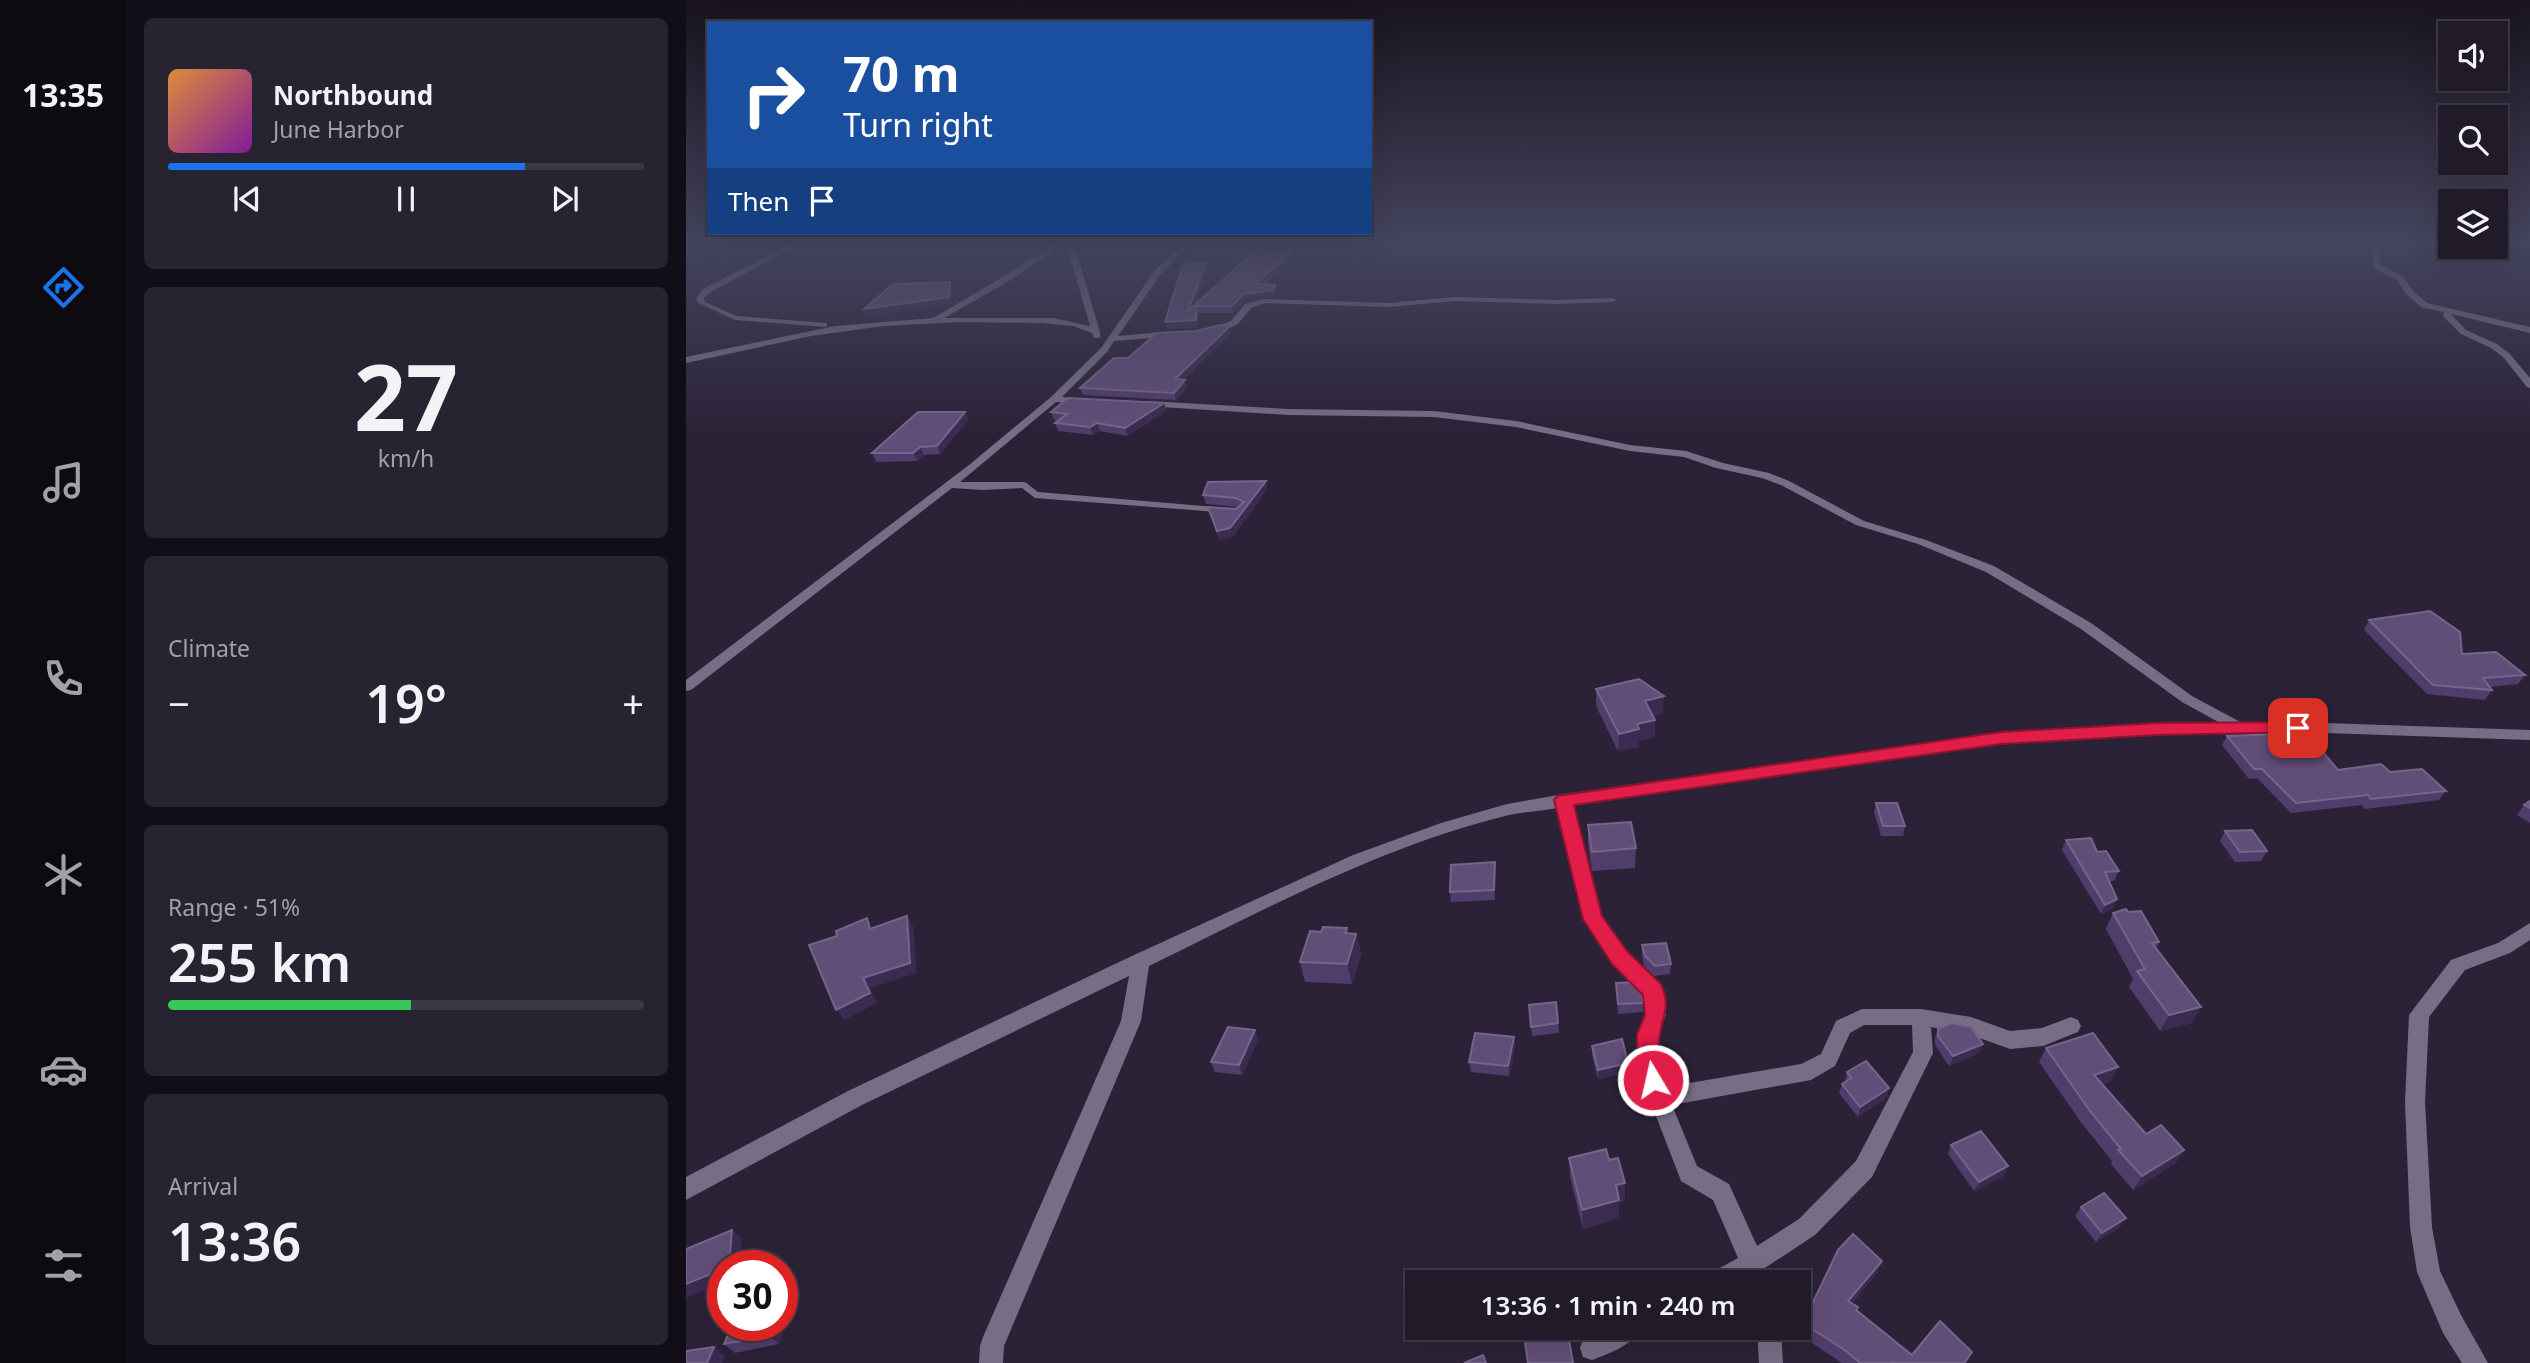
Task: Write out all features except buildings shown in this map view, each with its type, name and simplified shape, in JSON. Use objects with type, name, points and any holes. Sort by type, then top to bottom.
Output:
[{"type":"street","points":[[706,305],[735,318],[853,327]]},
{"type":"street","points":[[932,322],[962,305]]},
{"type":"street","points":[[1088,305],[1104,350]]},
{"type":"street","points":[[686,687],[950,485],[1054,400],[1104,350],[1136,305]]},
{"type":"street","points":[[1197,334],[1234,323],[1248,306],[1252,305]]},
{"type":"street","points":[[2427,305],[2442,311],[2530,330]]},
{"type":"street","points":[[2442,311],[2455,320],[2460,330],[2491,344],[2514,362],[2525,373],[2530,385]]},
{"type":"street","points":[[686,360],[813,332],[853,327],[1043,320],[1078,323],[1096,332]]},
{"type":"street","points":[[1112,339],[1185,334]]},
{"type":"street","points":[[1054,400],[1094,401]]},
{"type":"street","points":[[1135,404],[1288,412],[1434,414],[1516,425],[1630,448],[1686,454],[1720,466],[1765,475],[1786,483],[1860,523],[1922,542],[1990,569],[2086,626],[2187,699],[2242,729]]},
{"type":"street","points":[[950,485],[1025,485],[1035,495],[1238,512]]},
{"type":"street","points":[[686,1189],[855,1098],[1321,876],[1441,829],[1507,810],[2001,738],[2157,729],[2326,727],[2530,735]]},
{"type":"street","points":[[1563,800],[1593,919],[1620,958],[1653,991],[1656,1015],[1648,1034],[1648,1061],[1659,1098],[1689,1173],[1721,1192],[1754,1270]]},
{"type":"street","points":[[2476,1363],[2452,1324],[2429,1272],[2421,1227],[2415,1102],[2419,1015],[2458,965],[2504,948],[2530,930]]},
{"type":"street","points":[[991,1363],[992,1346],[1131,1021],[1141,960]]},
{"type":"street","points":[[1659,1098],[1804,1073],[1828,1060],[1843,1027],[1862,1017],[1921,1017],[1971,1026],[2010,1040],[2043,1037],[2071,1026]]},
{"type":"street","points":[[1758,1270],[1807,1227],[1864,1169],[1923,1053],[1921,1017]]},
{"type":"street","points":[[1592,1348],[1607,1340]]},
{"type":"street","points":[[1770,1340],[1771,1363]]},
{"type":"route","points":[[1653,1080],[1648,1061],[1648,1034],[1656,1015],[1653,991],[1620,958],[1593,919],[1563,800],[2001,738],[2157,729],[2298,728]]}]
